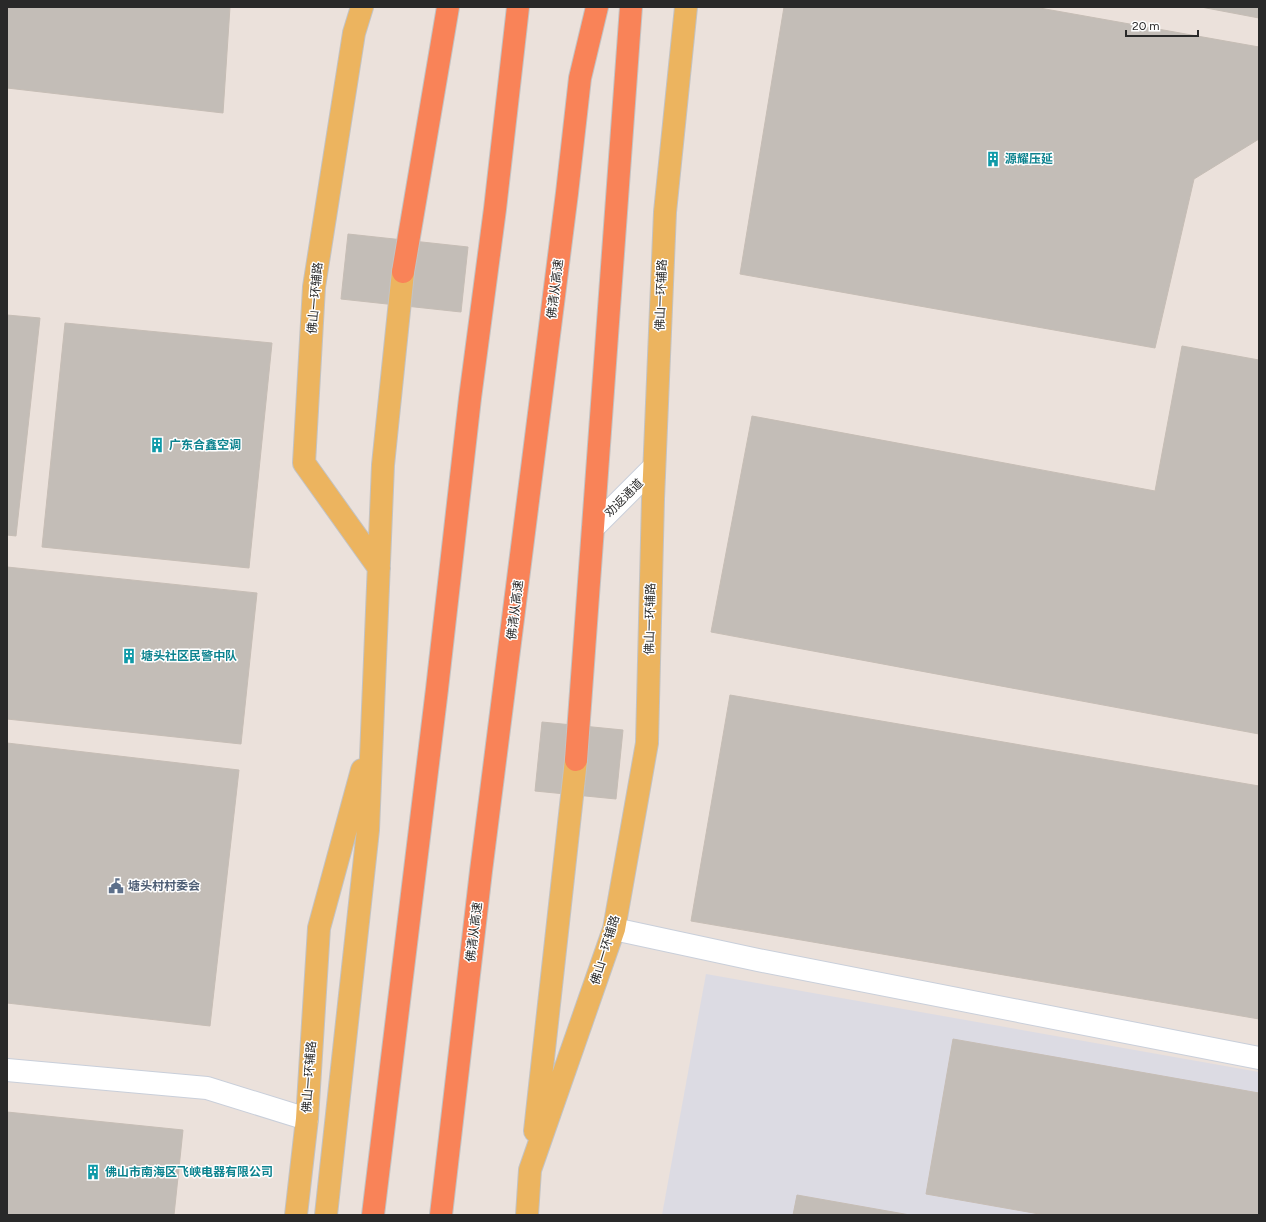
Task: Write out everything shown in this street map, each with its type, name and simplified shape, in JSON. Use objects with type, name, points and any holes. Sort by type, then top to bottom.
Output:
[{"type":"highway","points":[[403,272],[448,7]]},
{"type":"highway","points":[[373,1215],[437,689],[470,398],[495,209],[518,7]]},
{"type":"highway","name":"佛清从高速","points":[[441,1215],[480,879],[557,278],[580,78],[597,7]]},
{"type":"highway","points":[[576,760],[631,7]]},
{"type":"main road","name":"佛山一环辅路","points":[[362,7],[354,33],[314,287],[304,463],[379,568]]},
{"type":"main road","name":"佛山一环辅路","points":[[527,1215],[530,1170],[614,929],[646,743],[654,467],[665,212],[686,7]]},
{"type":"main road","points":[[326,1215],[368,830],[383,465],[403,272]]},
{"type":"main road","name":"佛山一环辅路","points":[[296,1215],[307,1119],[319,928],[372,730]]},
{"type":"main road","points":[[530,1170],[576,760]]},
{"type":"street","name":"劝返通道","points":[[593,528],[654,467]]},
{"type":"street","points":[[614,929],[758,960],[1259,1058]]},
{"type":"street","points":[[7,1070],[207,1088],[307,1119]]},
{"type":"shaded area","points":[[706,974],[1259,1072],[1259,1215],[662,1215]]},
{"type":"building","points":[[7,7],[230,7],[223,113],[7,88]]},
{"type":"building","name":"源耀压延","points":[[784,7],[1034,7],[1259,47],[1259,139],[1194,179],[1155,348],[740,274]]},
{"type":"building","points":[[1201,7],[1259,7],[1259,18]]},
{"type":"building","points":[[348,234],[468,247],[461,312],[341,299]]},
{"type":"building","points":[[7,315],[40,318],[16,536],[7,535]]},
{"type":"building","name":"广东合鑫空调","points":[[65,323],[272,343],[249,568],[42,547]]},
{"type":"building","points":[[1182,346],[1259,360],[1259,734],[711,632],[752,416],[1155,491]]},
{"type":"building","name":"塘头社区民警中队","points":[[7,567],[257,593],[241,744],[7,719]]},
{"type":"building","points":[[730,695],[1259,786],[1259,1019],[691,921]]},
{"type":"building","points":[[542,722],[623,730],[616,799],[535,791]]},
{"type":"building","name":"塘头村村委会","points":[[7,743],[239,770],[210,1026],[7,1003]]},
{"type":"building","points":[[953,1039],[1259,1093],[1259,1215],[1045,1215],[926,1194]]},
{"type":"building","name":"佛山市南海区飞峡电器有限公司","points":[[7,1112],[183,1130],[174,1215],[7,1215]]},
{"type":"building","points":[[797,1195],[910,1215],[793,1215]]},
{"type":"place","name":"源耀压延","points":[[993,159]]},
{"type":"place","name":"广东合鑫空调","points":[[157,445]]},
{"type":"place","name":"塘头社区民警中队","points":[[129,656]]},
{"type":"place","name":"塘头村村委会","points":[[116,886]]},
{"type":"place","name":"佛山市南海区飞峡电器有限公司","points":[[93,1172]]}]
